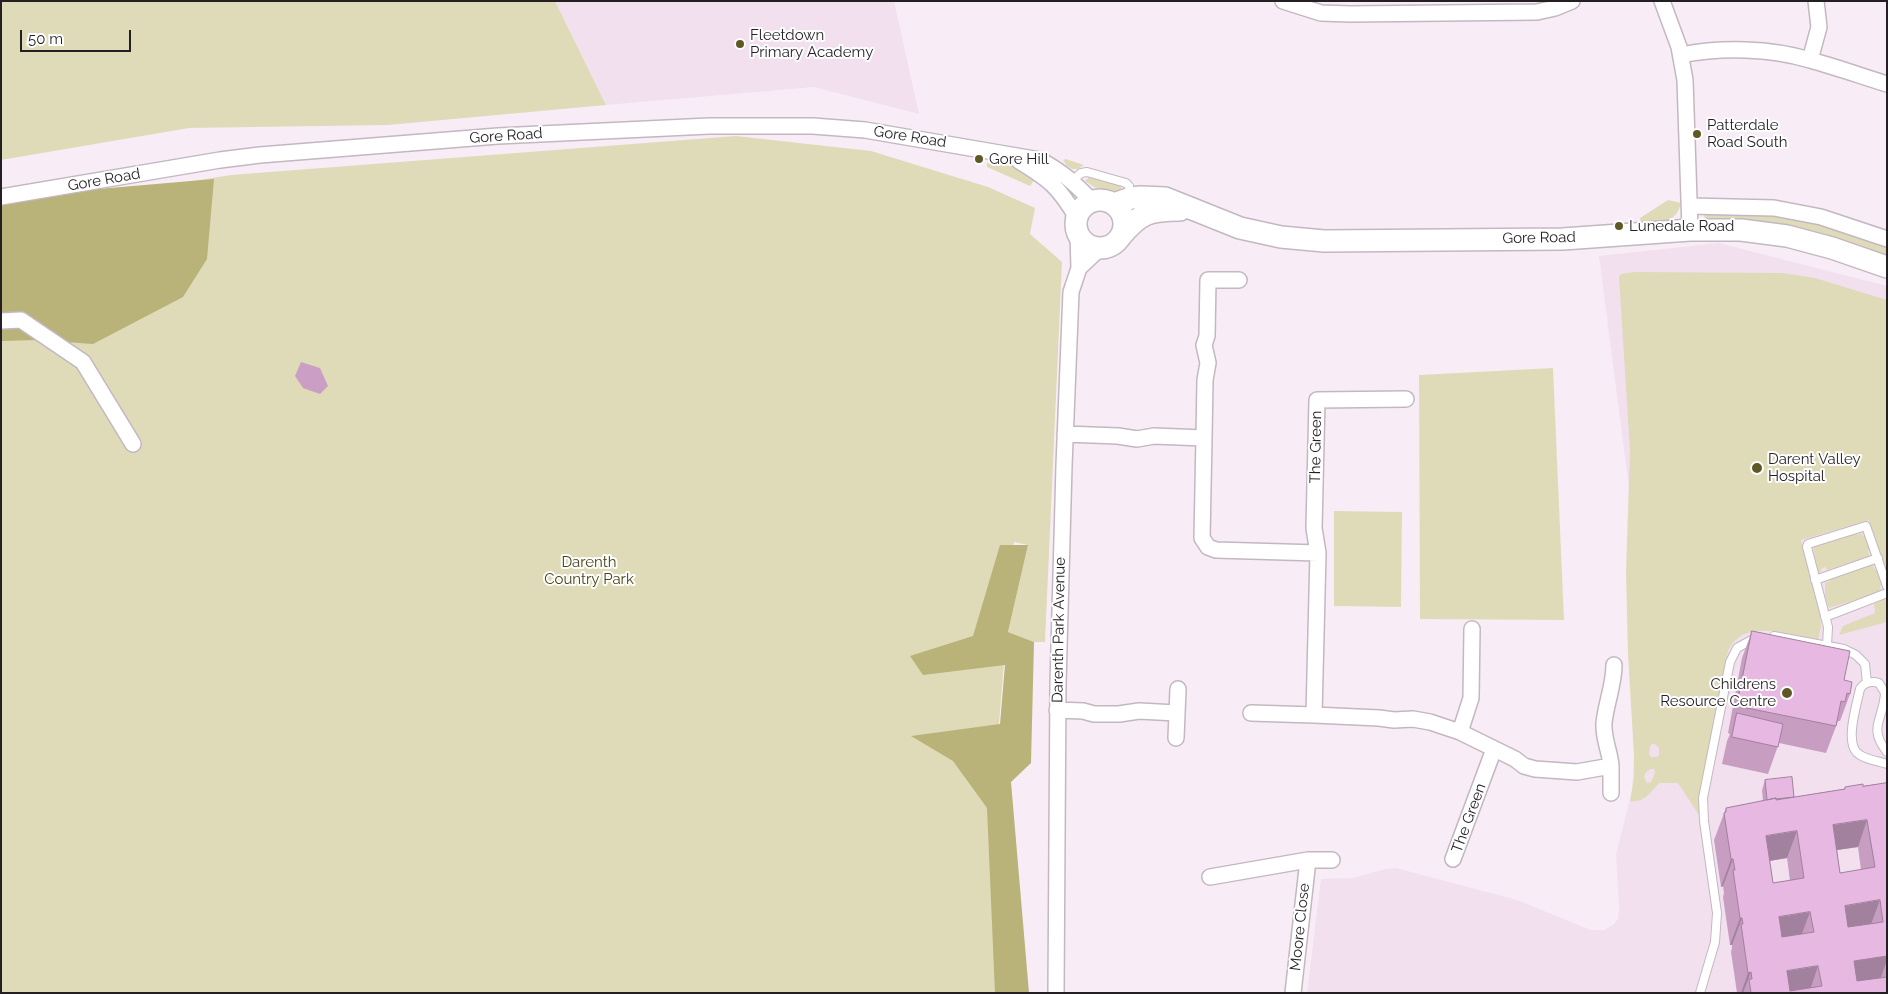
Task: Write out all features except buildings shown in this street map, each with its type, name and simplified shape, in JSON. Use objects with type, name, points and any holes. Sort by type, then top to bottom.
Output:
[{"type":"street","points":[[1283,1],[1307,10],[1330,13],[1450,7],[1541,11],[1572,1]]},
{"type":"street","points":[[1662,1],[1681,55],[1687,101],[1690,230]]},
{"type":"street","points":[[1810,60],[1819,27],[1816,1]]},
{"type":"street","points":[[1681,55],[1698,52],[1769,52],[1810,60],[1887,84]]},
{"type":"street","name":"Gore Road","points":[[1,197],[212,161],[260,155],[498,136],[768,125],[836,127],[898,134],[1040,160],[1058,169],[1092,201]]},
{"type":"street","name":"Gore Road","points":[[1012,156],[1049,179],[1065,197],[1078,227]]},
{"type":"street","name":"Gore Road","points":[[1123,201],[1151,197],[1165,198],[1240,228],[1281,237],[1324,241],[1563,239],[1690,230],[1741,230],[1787,236],[1887,266]]},
{"type":"street","points":[[1099,199],[1123,201],[1120,211],[1124,219],[1124,228],[1114,244],[1100,248],[1091,247],[1084,242],[1078,227],[1083,206],[1099,199]]},
{"type":"street","points":[[1690,206],[1774,208],[1821,217],[1887,239]]},
{"type":"street","name":"Gore Road","points":[[1120,237],[1133,221],[1144,215],[1165,210],[1191,210]]},
{"type":"street","name":"Darenth Park Avenue","points":[[1056,993],[1058,710],[1064,434],[1071,292],[1079,268],[1078,227]]},
{"type":"street","name":"Darenth Park Avenue","points":[[1079,268],[1100,248]]},
{"type":"street","points":[[1238,280],[1208,280],[1207,336],[1204,345],[1208,363],[1201,378],[1204,438],[1202,538],[1204,549],[1318,553]]},
{"type":"street","points":[[1,321],[21,320],[82,362],[133,444]]},
{"type":"street","name":"The Green","points":[[1314,715],[1318,553],[1314,528],[1317,400],[1406,399]]},
{"type":"street","points":[[1064,434],[1118,436],[1137,439],[1154,436],[1204,438]]},
{"type":"street","points":[[1460,732],[1472,698],[1472,629]]},
{"type":"street","points":[[1611,793],[1611,766],[1604,728],[1606,708],[1614,679],[1614,664]]},
{"type":"street","points":[[1176,738],[1178,689]]},
{"type":"street","points":[[1058,710],[1083,711],[1094,714],[1119,714],[1138,711],[1177,713]]},
{"type":"street","points":[[1251,713],[1394,720],[1413,719],[1435,723],[1460,732],[1524,766],[1535,769],[1577,772],[1611,766]]},
{"type":"street","name":"The Green","points":[[1453,859],[1494,749]]},
{"type":"street","name":"Moore Close","points":[[1210,877],[1308,860],[1332,860]]},
{"type":"street","name":"Moore Close","points":[[1293,993],[1308,860]]},
{"type":"lane","points":[[1072,181],[1085,171],[1126,183],[1129,186],[1123,201]]},
{"type":"lane","points":[[1827,645],[1829,629],[1807,547],[1810,543],[1866,526],[1887,586]]},
{"type":"lane","points":[[1815,580],[1878,558]]},
{"type":"lane","points":[[1826,616],[1887,593]]},
{"type":"lane","points":[[1700,993],[1715,942],[1717,913],[1704,821],[1703,798],[1731,658],[1736,649],[1741,645],[1762,636],[1827,645],[1848,650],[1859,658],[1866,667],[1867,683]]},
{"type":"lane","points":[[1887,752],[1877,735],[1884,692],[1878,683],[1867,683],[1860,690],[1852,732],[1852,743],[1856,752],[1860,755],[1887,764]]},
{"type":"shaded area","name":"Fleetdown Primary Academy","points":[[555,1],[894,1],[919,114],[814,87],[606,105]]},
{"type":"shaded area","points":[[214,179],[207,259],[183,297],[93,344],[37,340],[1,341],[1,203],[98,189]]},
{"type":"shaded area","name":"Darent Valley Hospital","points":[[1719,243],[1887,286],[1887,993],[1307,993],[1321,879],[1353,878],[1385,869],[1396,868],[1517,900],[1591,930],[1604,930],[1613,925],[1618,919],[1616,854],[1632,792],[1634,756],[1650,651],[1599,256]]},
{"type":"shaded area","points":[[301,362],[320,368],[328,386],[320,394],[303,388],[295,376]]},
{"type":"shaded area","points":[[1000,545],[1028,545],[1008,632],[1034,642],[1031,763],[1011,782],[1029,993],[995,993],[987,808],[953,761],[911,736],[1000,724],[1005,665],[923,675],[910,656],[973,636]]},
{"type":"green space","points":[[1,1],[555,1],[606,105],[388,125],[189,128],[1,160]]},
{"type":"green space","name":"Darenth Country Park","points":[[736,136],[871,151],[988,187],[1035,208],[1030,234],[1062,262],[1045,642],[1034,642],[1008,632],[1028,545],[1014,542],[995,772],[1004,993],[1,993],[1,211],[231,175]]},
{"type":"green space","points":[[1066,159],[1084,165],[1078,169],[1072,169],[1063,160]]},
{"type":"green space","points":[[987,163],[1019,167],[1035,179],[1030,186],[987,167]]},
{"type":"green space","points":[[1089,177],[1120,186],[1123,190],[1112,192],[1098,189],[1085,181]]},
{"type":"green space","points":[[1668,200],[1681,203],[1679,210],[1671,219],[1654,225],[1641,226],[1640,218]]},
{"type":"green space","points":[[1758,212],[1802,218],[1887,243],[1887,260],[1706,220],[1704,217],[1706,213]]},
{"type":"green space","points":[[1635,272],[1783,273],[1815,278],[1887,300],[1887,572],[1869,520],[1801,540],[1820,611],[1821,627],[1818,640],[1782,632],[1756,631],[1745,634],[1735,641],[1728,651],[1700,794],[1699,815],[1678,783],[1659,783],[1643,799],[1630,801],[1634,778],[1634,756],[1628,654],[1626,572],[1630,450],[1619,277],[1621,274]],"holes":[[[1652,744],[1659,748],[1659,755],[1657,757],[1651,757],[1649,754]],[[1654,769],[1655,773],[1651,782],[1647,783],[1644,777],[1646,772]]]},
{"type":"green space","points":[[1553,368],[1564,620],[1420,619],[1419,375]]},
{"type":"green space","points":[[1334,511],[1402,512],[1401,607],[1334,606]]},
{"type":"green space","points":[[1856,532],[1857,535],[1862,533],[1863,536],[1865,535],[1870,556],[1827,570],[1825,567],[1818,573],[1813,546]]},
{"type":"green space","points":[[1873,564],[1875,570],[1878,570],[1883,584],[1880,586],[1881,592],[1829,608],[1825,596],[1825,583],[1830,581],[1831,578]]},
{"type":"green space","points":[[1887,597],[1887,622],[1839,635],[1843,626],[1875,613],[1874,604]]},
{"type":"place","name":"Fleetdown Primary Academy","points":[[740,44]]},
{"type":"place","name":"Patterdale Road South","points":[[1697,134]]},
{"type":"place","name":"Gore Hill","points":[[979,159]]},
{"type":"place","name":"Lunedale Road","points":[[1619,226]]},
{"type":"place","name":"Darent Valley Hospital","points":[[1757,468]]},
{"type":"place","name":"Childrens Resource Centre","points":[[1787,693]]}]
